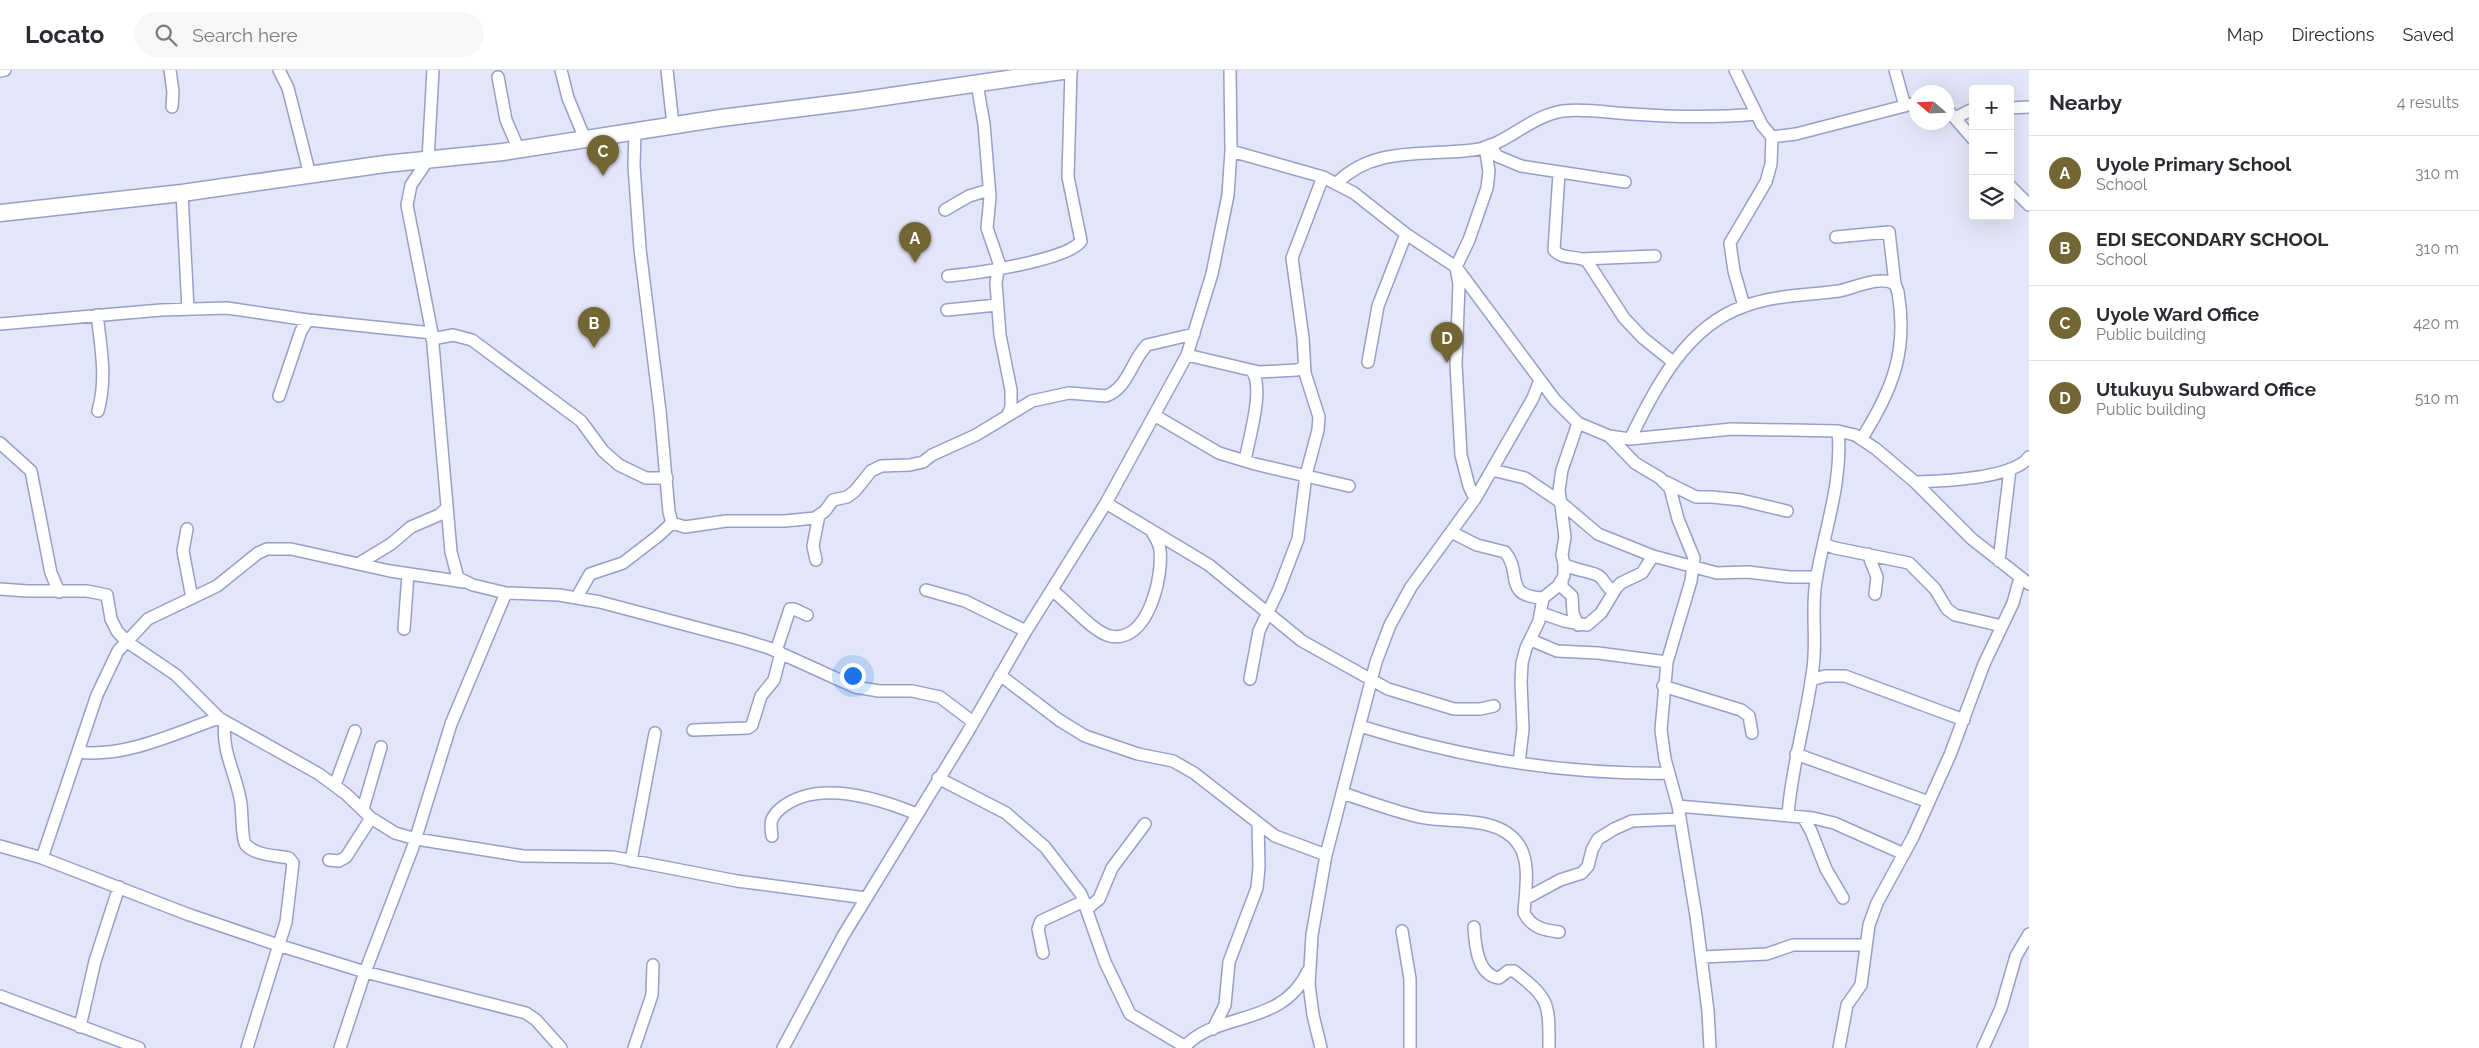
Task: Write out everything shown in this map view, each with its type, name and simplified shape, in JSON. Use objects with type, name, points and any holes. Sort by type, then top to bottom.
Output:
[{"type":"highway","points":[[0,213],[182,193],[310,175],[519,150],[673,125],[977,84],[1020,74],[1070,70]]},
{"type":"street","points":[[0,71],[6,70]]},
{"type":"street","points":[[170,70],[172,107]]},
{"type":"street","points":[[279,70],[288,88],[310,175]]},
{"type":"street","points":[[433,70],[428,160],[411,185],[407,204],[432,336],[454,570],[458,578],[464,582]]},
{"type":"street","points":[[561,70],[568,98],[585,139]]},
{"type":"street","points":[[667,70],[673,125]]},
{"type":"street","points":[[948,276],[999,270],[1066,252],[1078,246],[1081,241],[1068,177],[1070,70]]},
{"type":"street","points":[[783,1048],[843,936],[1026,631],[1053,591],[1106,503],[1187,355],[1212,274],[1228,195],[1231,151],[1230,70]]},
{"type":"street","points":[[1735,70],[1756,114],[1772,137],[1771,164],[1766,182],[1730,243],[1734,271],[1744,306]]},
{"type":"street","points":[[1895,70],[1905,106]]},
{"type":"street","points":[[498,77],[506,120],[519,150]]},
{"type":"street","points":[[977,84],[984,124],[989,190],[987,228],[999,263],[996,282],[998,305],[1003,353],[1011,390],[1010,408],[1007,416]]},
{"type":"street","points":[[1772,137],[1786,137],[1909,105]]},
{"type":"street","points":[[2014,108],[2029,108]]},
{"type":"street","points":[[1337,183],[1351,170],[1372,161],[1406,155],[1488,146],[1537,118],[1571,110],[1693,118],[1756,114]]},
{"type":"street","points":[[1969,111],[1955,118],[1969,134]]},
{"type":"street","points":[[634,131],[634,166],[640,250],[667,478],[667,501],[672,523]]},
{"type":"street","points":[[1488,146],[1492,152],[1502,159],[1526,167],[1625,182]]},
{"type":"street","points":[[1475,499],[1469,486],[1461,455],[1456,354],[1459,284],[1456,266],[1469,240],[1487,188],[1489,171],[1488,146]]},
{"type":"street","points":[[1231,151],[1324,177],[1337,183],[1367,203],[1406,234],[1456,266],[1540,380],[1563,409],[1578,423],[1609,436],[1630,439],[1732,429],[1838,431],[1849,433],[1862,438],[1915,482],[1972,539],[2024,581],[1984,664],[1964,720],[1929,802],[1904,854],[1877,903],[1866,945],[1861,985],[1847,1005],[1839,1048]]},
{"type":"street","points":[[1559,173],[1554,250],[1561,256],[1582,258],[1655,256]]},
{"type":"street","points":[[1250,679],[1257,639],[1298,539],[1306,475],[1316,440],[1319,417],[1306,380],[1292,258],[1324,177]]},
{"type":"street","points":[[945,210],[969,196],[989,190]]},
{"type":"street","points":[[2014,190],[2029,205]]},
{"type":"street","points":[[182,193],[188,309]]},
{"type":"street","points":[[1836,237],[1889,232],[1895,284],[1900,304],[1902,343],[1884,397],[1862,438]]},
{"type":"street","points":[[1368,362],[1378,306],[1406,234]]},
{"type":"street","points":[[1582,258],[1595,270],[1624,318],[1643,338],[1674,362]]},
{"type":"street","points":[[1630,439],[1674,362],[1690,341],[1706,328],[1744,306],[1788,297],[1848,289],[1880,281],[1891,281],[1895,284]]},
{"type":"street","points":[[947,310],[998,305]]},
{"type":"street","points":[[0,324],[188,309],[243,309],[308,320],[432,336],[453,335],[472,340],[581,422],[603,451],[619,465],[646,478],[667,478]]},
{"type":"street","points":[[97,316],[103,376],[102,395],[98,411]]},
{"type":"street","points":[[279,396],[296,345],[308,320]]},
{"type":"street","points":[[816,560],[813,546],[819,516],[833,500],[847,497],[855,491],[871,471],[881,466],[910,465],[923,462],[930,456],[976,435],[1024,404],[1055,395],[1106,396],[1120,387],[1147,345],[1194,334]]},
{"type":"street","points":[[1187,355],[1252,371],[1297,370],[1304,366]]},
{"type":"street","points":[[1245,461],[1256,392],[1256,380],[1252,371]]},
{"type":"street","points":[[1321,1048],[1313,1015],[1310,968],[1312,935],[1326,855],[1371,678],[1382,644],[1411,587],[1475,499],[1533,398],[1540,380]]},
{"type":"street","points":[[1154,415],[1204,446],[1245,461],[1349,486]]},
{"type":"street","points":[[1578,423],[1561,477],[1559,501],[1566,537],[1562,555],[1564,564],[1562,587],[1572,596],[1572,613],[1578,625]]},
{"type":"street","points":[[1788,814],[1796,754],[1811,680],[1816,640],[1817,576],[1839,468],[1838,431]]},
{"type":"street","points":[[1609,436],[1636,463],[1666,482],[1696,497],[1735,499],[1787,511]]},
{"type":"street","points":[[0,443],[31,471],[51,573],[59,592]]},
{"type":"street","points":[[1915,482],[1955,479],[2010,469],[2028,461]]},
{"type":"street","points":[[1999,561],[2010,469]]},
{"type":"street","points":[[1492,470],[1525,478],[1559,501],[1598,534],[1653,556],[1717,573],[1748,572],[1789,577],[1817,576]]},
{"type":"street","points":[[1666,482],[1670,488],[1678,519],[1692,553],[1694,567],[1667,662],[1663,686],[1661,730],[1665,759],[1678,806],[1702,957],[1710,1048]]},
{"type":"street","points":[[1106,503],[1215,569],[1302,641],[1388,689],[1444,707],[1467,710],[1494,706]]},
{"type":"street","points":[[358,564],[391,544],[411,527],[439,515],[447,508]]},
{"type":"street","points":[[672,523],[685,528],[726,521],[797,520],[819,516]]},
{"type":"street","points":[[577,597],[590,574],[623,563],[672,523]]},
{"type":"street","points":[[187,529],[183,551],[192,598]]},
{"type":"street","points":[[1053,591],[1101,632],[1118,637],[1131,633],[1145,618],[1153,597],[1160,552],[1152,531]]},
{"type":"street","points":[[1451,532],[1477,544],[1504,552],[1512,565],[1513,580],[1518,590],[1527,596],[1543,598]]},
{"type":"street","points":[[1824,544],[1911,564],[1935,589],[1947,609],[1955,615],[2002,626]]},
{"type":"street","points":[[42,858],[97,695],[112,663],[126,641],[148,619],[217,586],[258,553],[267,549],[291,549],[408,574],[464,582],[506,593],[577,597],[633,610],[778,652],[855,687],[879,692],[912,690],[940,697],[973,722]]},
{"type":"street","points":[[1868,554],[1877,577],[1875,594]]},
{"type":"street","points":[[1541,613],[1578,625],[1592,623],[1606,607],[1615,590],[1622,583],[1642,573],[1653,556]]},
{"type":"street","points":[[1564,564],[1577,571],[1599,577],[1609,589],[1615,590]]},
{"type":"street","points":[[404,629],[408,574]]},
{"type":"street","points":[[1520,762],[1523,717],[1521,674],[1526,648],[1541,613],[1543,598],[1562,581]]},
{"type":"street","points":[[0,589],[59,592],[87,591],[107,595],[113,625],[126,641],[176,674],[222,720],[289,756],[335,785],[367,814],[395,833],[416,839],[523,856],[546,858],[595,855],[736,881],[866,898]]},
{"type":"street","points":[[926,590],[965,601],[1026,631]]},
{"type":"street","points":[[340,1048],[365,972],[416,839],[451,724],[506,593]]},
{"type":"street","points":[[693,730],[748,728],[752,725],[763,692],[774,680],[778,652],[790,610],[794,609],[807,615]]},
{"type":"street","points":[[1531,640],[1557,651],[1667,662]]},
{"type":"street","points":[[1000,675],[1059,720],[1086,736],[1138,754],[1173,760],[1275,836],[1326,855]]},
{"type":"street","points":[[1811,680],[1825,676],[1845,676],[1964,720]]},
{"type":"street","points":[[1663,686],[1741,710],[1749,716],[1752,733]]},
{"type":"street","points":[[78,752],[96,754],[116,752],[222,720]]},
{"type":"street","points":[[222,720],[224,746],[239,789],[244,826],[243,841],[246,845],[259,852],[289,858],[293,863],[286,922],[247,1048]]},
{"type":"street","points":[[1360,726],[1474,755],[1520,762],[1601,771],[1669,773]]},
{"type":"street","points":[[335,785],[355,731]]},
{"type":"street","points":[[631,861],[655,733]]},
{"type":"street","points":[[329,860],[339,861],[346,857],[367,814],[381,747]]},
{"type":"street","points":[[1796,754],[1929,802]]},
{"type":"street","points":[[938,778],[993,805],[1016,820],[1060,865],[1086,905],[1105,962],[1119,995],[1130,1014],[1184,1047],[1213,1029],[1271,1009],[1298,987],[1310,968]]},
{"type":"street","points":[[1342,793],[1420,817],[1474,822],[1502,831],[1514,840],[1522,850],[1525,873],[1524,913],[1534,926],[1542,930],[1559,932]]},
{"type":"street","points":[[772,836],[770,826],[774,815],[788,801],[802,796],[828,794],[861,797],[917,814]]},
{"type":"street","points":[[1678,806],[1803,816],[1834,823],[1904,854]]},
{"type":"street","points":[[1803,816],[1826,869],[1843,898]]},
{"type":"street","points":[[1525,899],[1560,880],[1582,873],[1588,866],[1592,850],[1598,839],[1614,829],[1632,821],[1680,819]]},
{"type":"street","points":[[1043,953],[1038,929],[1041,921],[1099,899],[1112,868],[1145,824]]},
{"type":"street","points":[[1213,1029],[1225,1005],[1229,962],[1257,888],[1258,824]]},
{"type":"street","points":[[0,846],[42,858],[119,886],[187,914],[278,945],[365,972],[526,1013],[536,1020],[561,1048]]},
{"type":"street","points":[[80,1027],[95,961],[119,886]]},
{"type":"street","points":[[1474,927],[1481,962],[1486,972],[1498,978],[1508,971],[1514,971],[1540,991],[1547,1008],[1549,1048]]},
{"type":"street","points":[[1402,930],[1410,979],[1410,1048]]},
{"type":"street","points":[[1983,1048],[2001,1008],[2016,956],[2029,934]]},
{"type":"street","points":[[1702,957],[1767,954],[1793,945],[1866,945]]},
{"type":"street","points":[[634,1048],[652,995],[653,966]]},
{"type":"street","points":[[0,996],[139,1048]]},
{"type":"place","name":"Uyole Ward Office","points":[[603,176]]},
{"type":"place","name":"Uyole Primary School","points":[[915,263]]},
{"type":"place","name":"EDI SECONDARY SCHOOL","points":[[594,348]]},
{"type":"place","name":"Utukuyu Subward Office","points":[[1447,363]]}]
